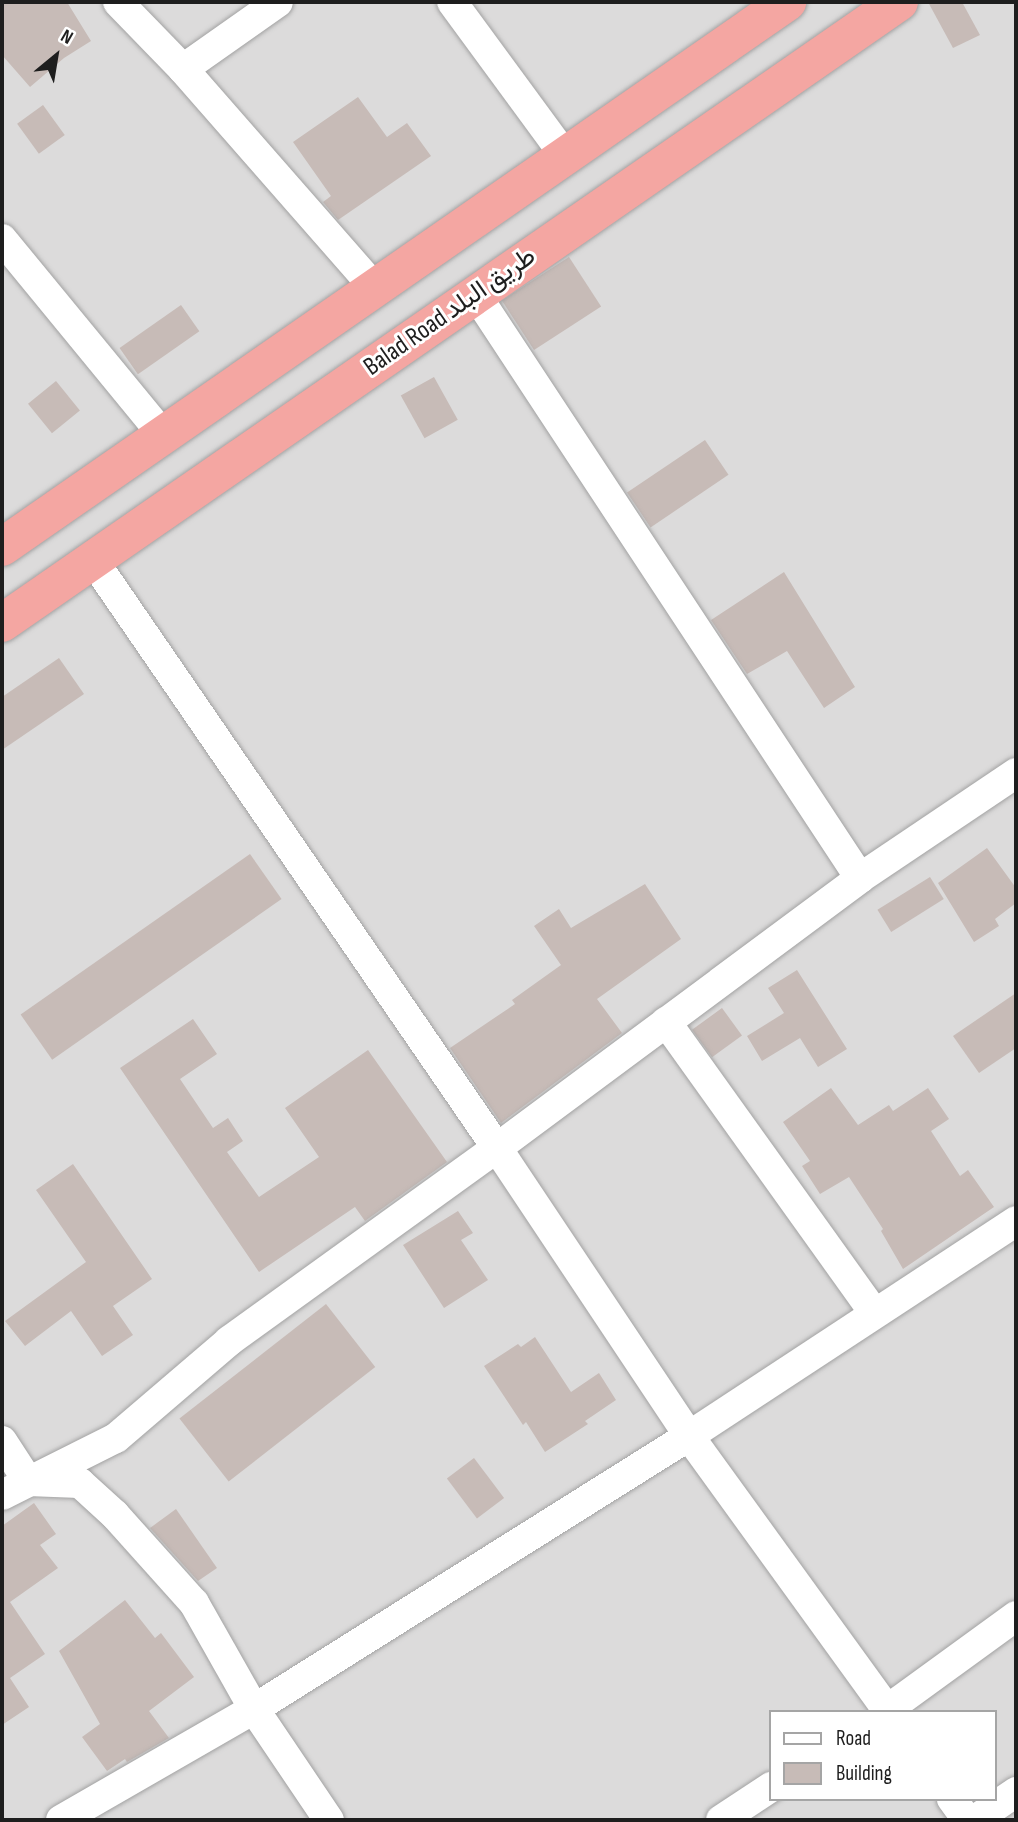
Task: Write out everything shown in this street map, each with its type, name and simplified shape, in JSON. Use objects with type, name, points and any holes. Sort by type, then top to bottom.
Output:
[{"type":"highway","points":[[2,547],[786,2]]},
{"type":"highway","name":"Balad Road طريق البلد","points":[[2,623],[899,2]]},
{"type":"street","points":[[118,2],[183,69],[375,288]]},
{"type":"street","points":[[183,69],[278,2]]},
{"type":"street","points":[[452,2],[565,156]]},
{"type":"street","points":[[2,239],[163,435]]},
{"type":"street","points":[[476,295],[860,878]]},
{"type":"street","points":[[93,560],[497,1148],[689,1436],[886,1710]]},
{"type":"street","points":[[15,1488],[116,1438],[229,1341],[497,1148],[860,878],[1016,773]]},
{"type":"street","points":[[666,1022],[874,1313]]},
{"type":"street","points":[[61,1820],[254,1709],[689,1436],[1016,1221]]},
{"type":"street","points":[[2,1441],[15,1488]]},
{"type":"street","points":[[15,1488],[80,1483],[115,1515],[194,1603],[254,1709],[329,1820]]},
{"type":"street","points":[[888,1710],[1016,1616]]},
{"type":"street","points":[[721,1820],[769,1788]]},
{"type":"street","points":[[975,1820],[1016,1792]]},
{"type":"street","points":[[953,1801],[967,1820]]},
{"type":"shaded area","points":[[2,2],[1016,2],[1016,1820],[2,1820]]},
{"type":"building","points":[[2,2],[67,2],[91,41],[64,58],[30,87],[2,55]]},
{"type":"building","points":[[928,2],[962,2],[980,35],[953,48]]},
{"type":"building","points":[[358,97],[387,137],[407,123],[431,156],[338,220],[323,202],[331,196],[293,142]]},
{"type":"building","points":[[43,105],[65,135],[39,154],[17,124]]},
{"type":"building","points":[[569,257],[601,306],[534,350],[502,301]]},
{"type":"building","points":[[181,305],[199,331],[138,374],[120,348]]},
{"type":"building","points":[[434,377],[458,420],[425,438],[401,395]]},
{"type":"building","points":[[56,381],[80,411],[52,433],[28,404]]},
{"type":"building","points":[[705,440],[728,475],[651,527],[627,493]]},
{"type":"building","points":[[784,572],[855,687],[824,708],[787,651],[747,674],[711,620]]},
{"type":"building","points":[[59,658],[84,694],[2,750],[2,697]]},
{"type":"building","points":[[987,848],[1016,888],[1016,903],[995,919],[999,926],[974,942],[938,883]]},
{"type":"building","points":[[250,854],[282,899],[52,1060],[21,1015]]},
{"type":"building","points":[[930,877],[944,899],[891,932],[877,910]]},
{"type":"building","points":[[645,884],[681,939],[597,999],[622,1033],[501,1123],[450,1048],[515,1004],[512,1000],[561,965],[534,926],[559,909],[571,928]]},
{"type":"building","points":[[797,970],[847,1049],[818,1067],[800,1038],[762,1061],[747,1036],[784,1013],[768,988]]},
{"type":"building","points":[[1016,993],[1016,1048],[979,1073],[953,1036]]},
{"type":"building","points":[[722,1008],[742,1036],[712,1057],[692,1030]]},
{"type":"building","points":[[193,1019],[217,1054],[180,1079],[213,1128],[228,1118],[243,1141],[227,1152],[259,1197],[319,1157],[285,1108],[368,1050],[447,1162],[365,1221],[355,1207],[259,1272],[120,1068]]},
{"type":"building","points":[[831,1088],[858,1125],[889,1105],[893,1111],[928,1088],[949,1119],[931,1131],[960,1176],[968,1170],[994,1207],[903,1269],[881,1231],[883,1229],[849,1177],[820,1194],[802,1166],[810,1161],[783,1122]]},
{"type":"building","points":[[73,1164],[152,1279],[113,1306],[133,1335],[102,1356],[71,1311],[25,1346],[5,1321],[86,1262],[36,1190]]},
{"type":"building","points":[[458,1211],[473,1233],[461,1240],[488,1280],[444,1308],[403,1245]]},
{"type":"building","points":[[326,1304],[375,1367],[229,1482],[179,1419]]},
{"type":"building","points":[[535,1337],[571,1392],[599,1373],[616,1400],[585,1421],[588,1424],[545,1452],[526,1422],[523,1425],[484,1366],[518,1344],[521,1347]]},
{"type":"building","points":[[474,1458],[504,1498],[477,1518],[447,1478]]},
{"type":"building","points":[[34,1503],[56,1534],[40,1545],[58,1568],[10,1602],[45,1654],[10,1678],[29,1707],[2,1725],[2,1526]]},
{"type":"building","points":[[176,1509],[217,1568],[198,1581],[150,1528]]},
{"type":"building","points":[[125,1600],[155,1638],[161,1633],[194,1677],[149,1711],[169,1738],[127,1762],[125,1759],[107,1771],[82,1737],[100,1724],[59,1651]]}]
